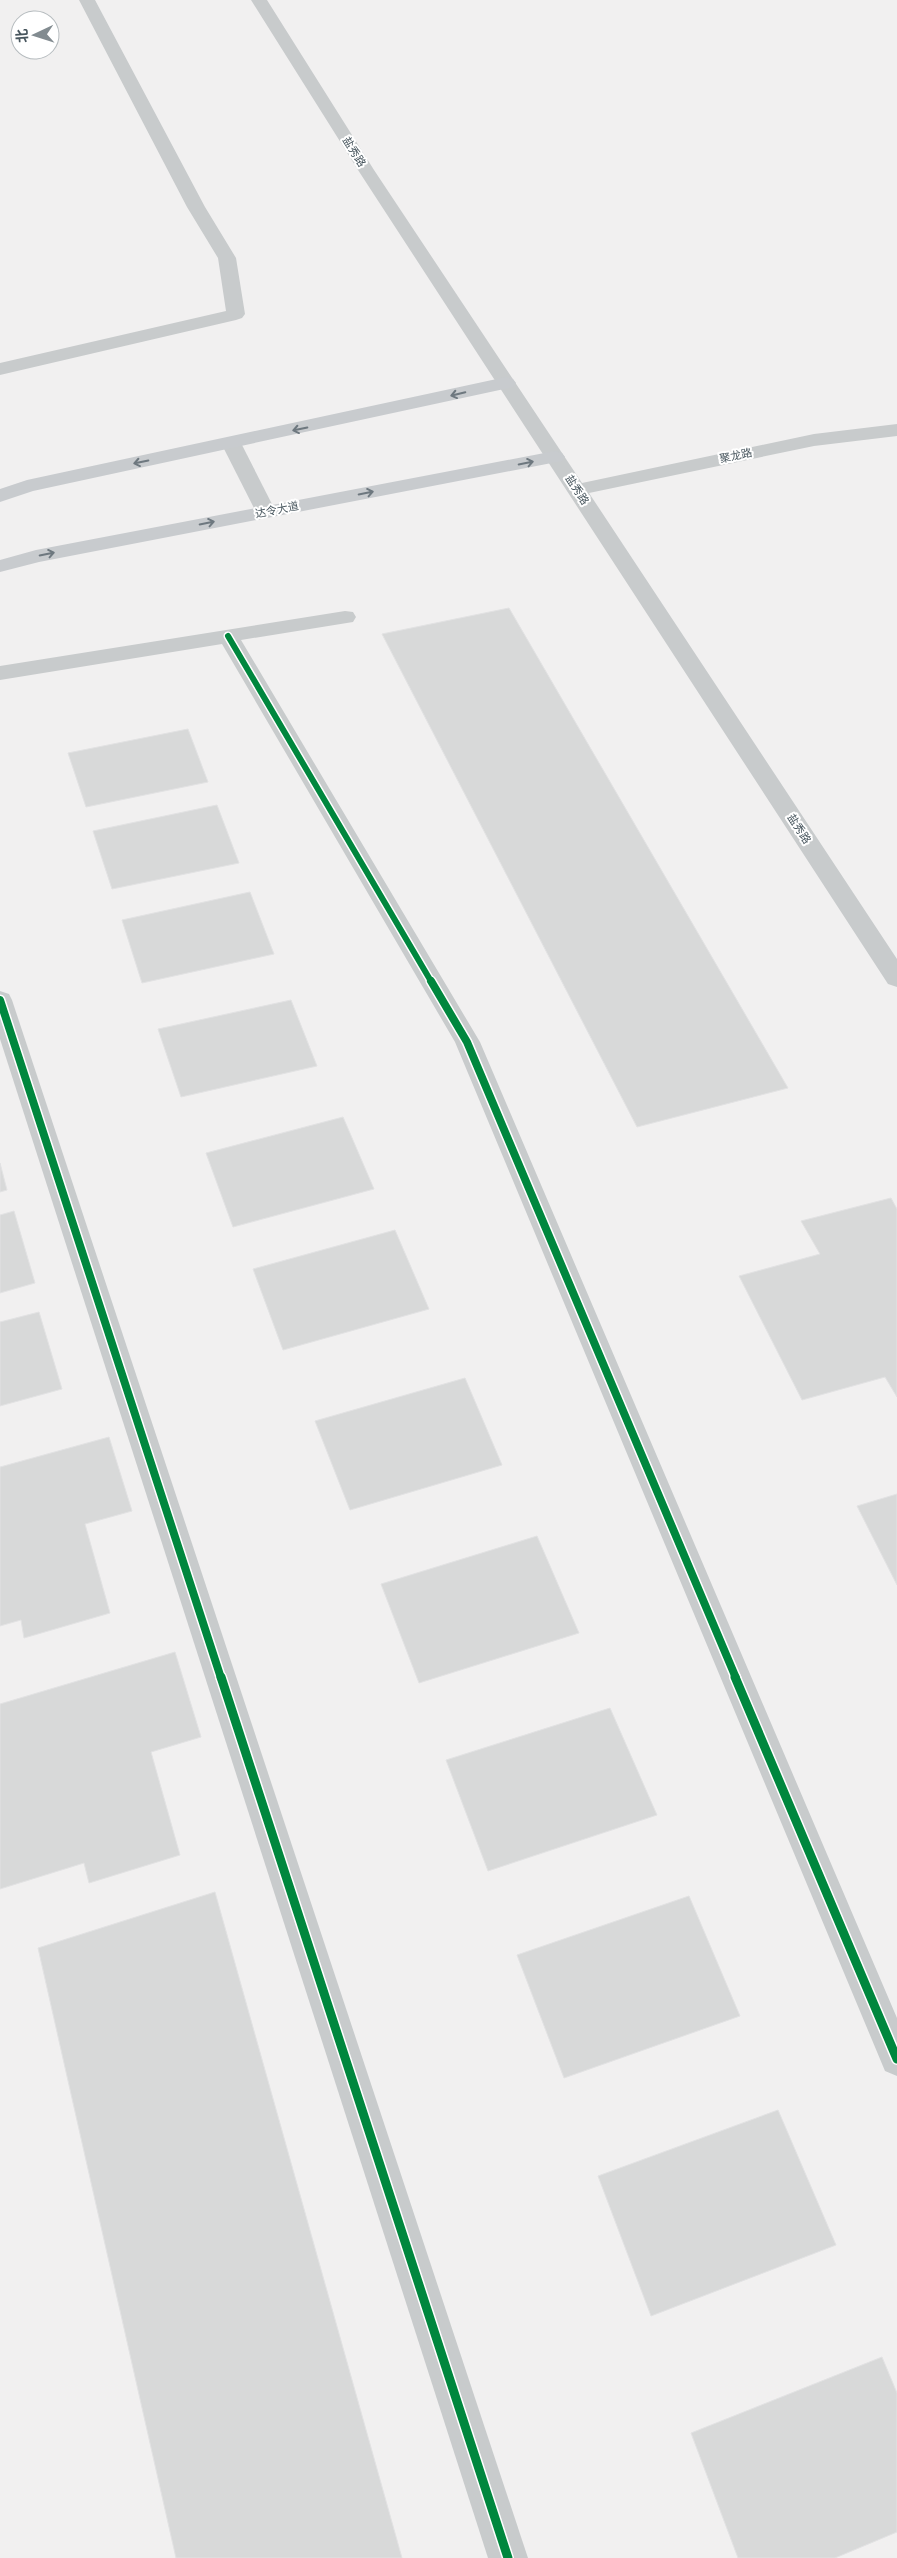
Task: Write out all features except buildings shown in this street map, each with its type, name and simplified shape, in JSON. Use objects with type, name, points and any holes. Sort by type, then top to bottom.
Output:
[{"type":"street","points":[[0,369],[236,314],[227,258],[196,207],[87,0]]},
{"type":"street","name":"盐秀路","points":[[259,0],[366,170],[897,978]]},
{"type":"street","points":[[0,496],[27,486],[506,384]]},
{"type":"street","name":"聚龙路","points":[[576,490],[814,440],[897,430]]},
{"type":"street","points":[[231,443],[266,512]]},
{"type":"street","name":"达令大道","points":[[0,566],[36,556],[555,457]]},
{"type":"street","points":[[0,673],[345,617]]},
{"type":"street","points":[[228,636],[467,1042],[897,2059]]},
{"type":"street","points":[[0,1000],[508,2558]]},
{"type":"cycle path","points":[[228,636],[467,1042],[897,2059]]},
{"type":"cycle path","points":[[0,1000],[508,2558]]}]
